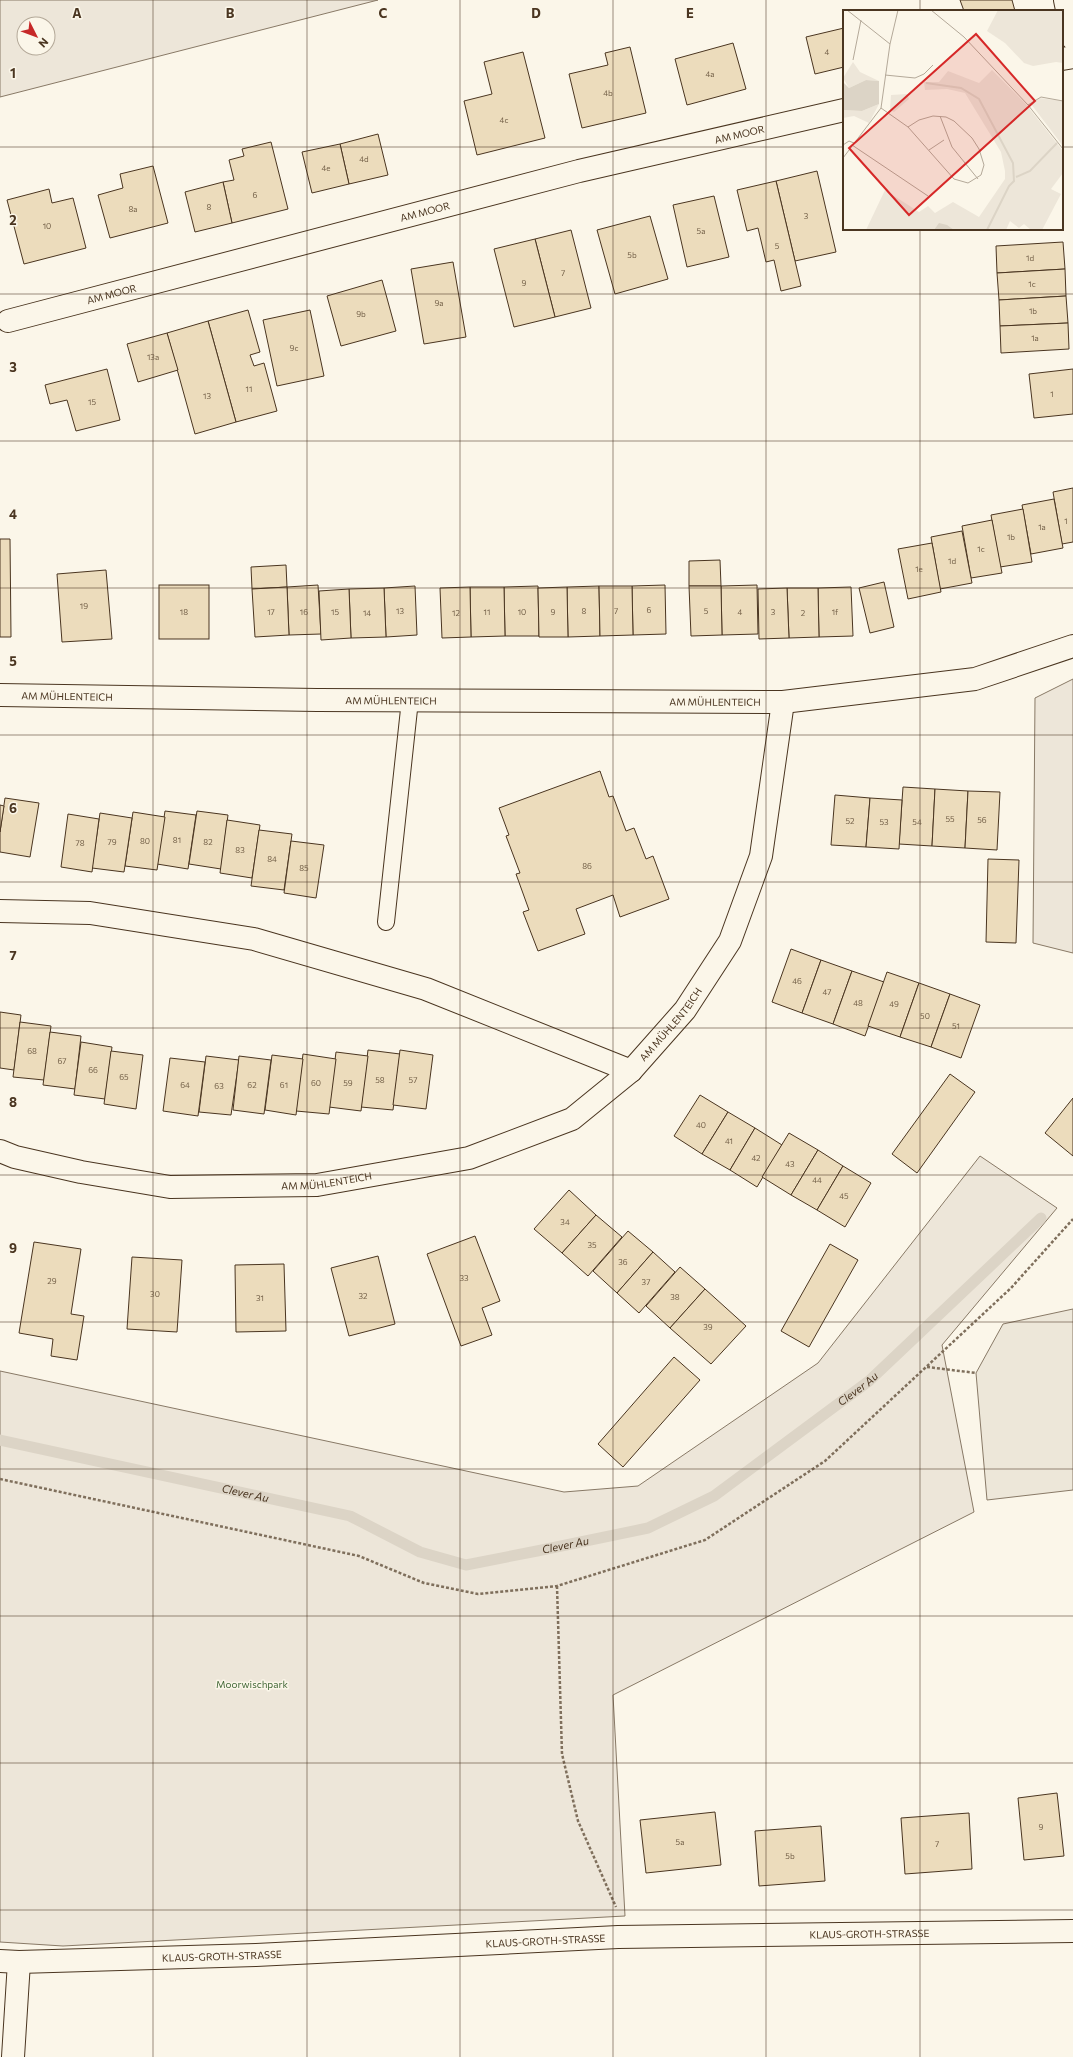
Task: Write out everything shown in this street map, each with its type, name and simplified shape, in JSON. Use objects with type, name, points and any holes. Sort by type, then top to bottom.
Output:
[{"type":"street","points":[[1065,0],[1073,39]]},
{"type":"street","points":[[1063,59],[1073,57]]},
{"type":"street","name":"AM MOOR","points":[[8,321],[579,171],[843,110]]},
{"type":"street","name":"AM MÜHLENTEICH","points":[[0,696],[783,702],[975,679],[1073,646]]},
{"type":"street","name":"AM MÜHLENTEICH","points":[[0,1151],[15,1157],[81,1172],[170,1187],[317,1185],[475,1156],[572,1119],[631,1071],[685,1010],[730,941],[761,856],[783,702]]},
{"type":"street","points":[[0,911],[90,913],[254,939],[426,989],[631,1071]]},
{"type":"street","name":"KLAUS-GROTH-STRASSE","points":[[13,2057],[9,1962],[256,1955],[618,1937],[1073,1931]]},
{"type":"lane","points":[[386,922],[410,700]]},
{"type":"path","points":[[0,1479],[359,1556],[424,1583],[478,1594],[557,1586],[705,1540],[826,1461],[1011,1288],[1073,1219]]},
{"type":"path","points":[[926,1367],[976,1373]]},
{"type":"path","points":[[557,1586],[562,1754],[578,1821],[616,1908],[618,1937]]},
{"type":"green space","points":[[0,0],[378,0],[0,97]]},
{"type":"green space","points":[[1073,679],[1073,953],[1033,943],[1035,698]]},
{"type":"green space","name":"Moorwischpark","points":[[980,1156],[1057,1208],[942,1345],[974,1512],[613,1695],[625,1916],[63,1946],[0,1942],[0,1371],[564,1492],[638,1486],[818,1363]]},
{"type":"shaded area","points":[[1073,1309],[1073,1490],[987,1500],[976,1373],[1003,1324]]},
{"type":"building","points":[[960,0],[1012,0],[1015,10],[964,10]]},
{"type":"building","points":[[843,28],[843,67],[815,74],[806,37]]},
{"type":"building","points":[[733,43],[746,89],[687,105],[675,59]]},
{"type":"building","points":[[630,47],[646,113],[582,128],[569,74],[608,65],[605,53]]},
{"type":"building","points":[[523,52],[545,138],[477,155],[464,101],[492,94],[484,62]]},
{"type":"building","points":[[378,134],[388,175],[349,184],[340,144]]},
{"type":"building","points":[[271,142],[288,209],[232,223],[223,182],[234,180],[229,160],[244,156],[242,149]]},
{"type":"building","points":[[340,144],[349,184],[312,193],[302,152]]},
{"type":"building","points":[[153,166],[168,223],[110,238],[98,195],[123,188],[120,174]]},
{"type":"building","points":[[817,171],[836,252],[795,261],[776,181]]},
{"type":"building","points":[[776,181],[801,286],[781,291],[774,260],[766,262],[758,228],[747,231],[737,190]]},
{"type":"building","points":[[223,182],[232,223],[195,232],[185,192]]},
{"type":"building","points":[[49,189],[52,203],[73,198],[86,248],[24,264],[7,200]]},
{"type":"building","points":[[714,196],[729,257],[687,267],[673,205]]},
{"type":"building","points":[[650,216],[668,279],[615,294],[597,230]]},
{"type":"building","points":[[571,230],[591,308],[555,317],[535,239]]},
{"type":"building","points":[[535,239],[555,317],[514,327],[494,249]]},
{"type":"building","points":[[1063,242],[1065,269],[997,273],[996,246]]},
{"type":"building","points":[[453,262],[466,337],[424,344],[411,269]]},
{"type":"building","points":[[1065,269],[1066,296],[999,300],[997,273]]},
{"type":"building","points":[[382,280],[396,331],[341,346],[327,296]]},
{"type":"building","points":[[1066,296],[1068,323],[1000,326],[999,300]]},
{"type":"building","points":[[248,310],[260,352],[250,355],[254,366],[264,363],[277,411],[236,422],[208,321]]},
{"type":"building","points":[[310,310],[324,376],[277,386],[263,320]]},
{"type":"building","points":[[208,321],[236,422],[195,434],[167,333]]},
{"type":"building","points":[[1068,323],[1069,349],[1001,353],[1000,326]]},
{"type":"building","points":[[167,333],[178,370],[138,382],[127,344]]},
{"type":"building","points":[[107,369],[120,420],[76,431],[67,400],[50,404],[45,385]]},
{"type":"building","points":[[1073,369],[1073,414],[1034,418],[1029,374]]},
{"type":"building","points":[[1073,488],[1073,542],[1062,544],[1053,492]]},
{"type":"building","points":[[1054,499],[1063,548],[1031,554],[1022,505]]},
{"type":"building","points":[[1023,509],[1032,562],[1000,567],[991,515]]},
{"type":"building","points":[[992,520],[1002,573],[971,578],[962,526]]},
{"type":"building","points":[[962,531],[972,583],[940,589],[931,537]]},
{"type":"building","points":[[0,539],[10,539],[11,637],[0,637]]},
{"type":"building","points":[[932,543],[941,592],[908,599],[898,549]]},
{"type":"building","points":[[720,560],[721,586],[689,586],[689,561]]},
{"type":"building","points":[[286,565],[287,587],[252,589],[251,567]]},
{"type":"building","points":[[106,570],[112,639],[62,642],[57,574]]},
{"type":"building","points":[[884,582],[894,627],[870,633],[859,588]]},
{"type":"building","points":[[159,585],[209,585],[209,639],[159,639]]},
{"type":"building","points":[[318,585],[321,634],[289,635],[287,587]]},
{"type":"building","points":[[665,585],[666,634],[633,635],[632,586]]},
{"type":"building","points":[[757,585],[758,634],[722,635],[721,586]]},
{"type":"building","points":[[415,586],[417,635],[386,637],[384,588]]},
{"type":"building","points":[[538,586],[539,636],[505,636],[504,587]]},
{"type":"building","points":[[599,586],[600,636],[568,637],[567,587]]},
{"type":"building","points":[[599,586],[632,586],[633,635],[600,636]]},
{"type":"building","points":[[689,586],[721,586],[722,635],[691,636]]},
{"type":"building","points":[[287,587],[289,635],[255,637],[252,589]]},
{"type":"building","points":[[470,587],[504,587],[505,636],[471,637]]},
{"type":"building","points":[[470,587],[471,637],[442,638],[440,588]]},
{"type":"building","points":[[567,587],[568,637],[539,637],[538,588]]},
{"type":"building","points":[[851,587],[853,636],[819,637],[818,588]]},
{"type":"building","points":[[384,588],[386,637],[351,638],[349,589]]},
{"type":"building","points":[[787,588],[818,588],[819,637],[789,638]]},
{"type":"building","points":[[787,588],[789,638],[759,639],[758,589]]},
{"type":"building","points":[[349,589],[351,638],[321,640],[319,591]]},
{"type":"building","points":[[600,771],[609,797],[613,796],[626,831],[634,828],[646,859],[653,856],[669,899],[620,917],[613,895],[576,909],[585,934],[538,951],[523,912],[529,910],[516,874],[520,873],[506,836],[509,835],[499,808]]},
{"type":"building","points":[[903,787],[935,789],[932,846],[899,844]]},
{"type":"building","points":[[935,789],[968,791],[965,848],[932,846]]},
{"type":"building","points":[[968,791],[1000,792],[997,850],[965,848]]},
{"type":"building","points":[[835,795],[870,798],[866,847],[831,845]]},
{"type":"building","points":[[5,798],[39,803],[30,857],[0,852],[0,832]]},
{"type":"building","points":[[870,798],[902,800],[899,849],[866,847]]},
{"type":"building","points":[[0,805],[4,806],[0,832]]},
{"type":"building","points":[[165,811],[196,815],[188,869],[157,864]]},
{"type":"building","points":[[197,811],[228,815],[221,869],[189,864]]},
{"type":"building","points":[[133,812],[165,817],[157,870],[125,866]]},
{"type":"building","points":[[100,813],[132,818],[124,872],[92,868]]},
{"type":"building","points":[[68,814],[99,819],[92,872],[61,867]]},
{"type":"building","points":[[227,820],[260,825],[252,878],[220,873]]},
{"type":"building","points":[[259,830],[292,834],[284,890],[251,886]]},
{"type":"building","points":[[291,841],[324,845],[316,898],[284,893]]},
{"type":"building","points":[[988,859],[1019,860],[1016,943],[986,942]]},
{"type":"building","points":[[791,949],[821,960],[802,1013],[772,1002]]},
{"type":"building","points":[[821,960],[852,971],[833,1024],[802,1013]]},
{"type":"building","points":[[852,971],[884,982],[865,1036],[833,1024]]},
{"type":"building","points":[[887,972],[919,983],[900,1037],[868,1026]]},
{"type":"building","points":[[919,983],[950,994],[931,1047],[900,1037]]},
{"type":"building","points":[[950,994],[980,1005],[961,1058],[931,1047]]},
{"type":"building","points":[[0,1012],[21,1015],[14,1070],[0,1068]]},
{"type":"building","points":[[20,1022],[51,1026],[44,1080],[13,1077]]},
{"type":"building","points":[[50,1032],[81,1036],[75,1089],[43,1085]]},
{"type":"building","points":[[81,1042],[112,1047],[105,1099],[74,1095]]},
{"type":"building","points":[[368,1050],[400,1054],[393,1110],[361,1107]]},
{"type":"building","points":[[400,1050],[433,1055],[426,1109],[393,1105]]},
{"type":"building","points":[[111,1051],[143,1055],[136,1109],[104,1104]]},
{"type":"building","points":[[336,1052],[368,1056],[361,1111],[329,1107]]},
{"type":"building","points":[[303,1054],[336,1059],[329,1114],[296,1111]]},
{"type":"building","points":[[272,1055],[303,1059],[296,1115],[265,1110]]},
{"type":"building","points":[[206,1056],[239,1060],[231,1115],[199,1112]]},
{"type":"building","points":[[239,1056],[271,1060],[264,1114],[233,1110]]},
{"type":"building","points":[[170,1058],[205,1062],[198,1116],[163,1111]]},
{"type":"building","points":[[950,1074],[975,1092],[917,1173],[892,1154]]},
{"type":"building","points":[[700,1095],[728,1112],[702,1154],[674,1136]]},
{"type":"building","points":[[1073,1098],[1073,1156],[1045,1133]]},
{"type":"building","points":[[728,1112],[755,1128],[730,1170],[702,1154]]},
{"type":"building","points":[[755,1128],[782,1145],[757,1187],[730,1170]]},
{"type":"building","points":[[789,1133],[818,1150],[791,1195],[762,1177]]},
{"type":"building","points":[[818,1150],[843,1166],[817,1210],[791,1195]]},
{"type":"building","points":[[843,1166],[871,1183],[845,1227],[817,1210]]},
{"type":"building","points":[[569,1190],[596,1215],[562,1253],[534,1229]]},
{"type":"building","points":[[596,1215],[622,1237],[588,1276],[562,1253]]},
{"type":"building","points":[[628,1231],[653,1252],[617,1293],[593,1271]]},
{"type":"building","points":[[475,1236],[500,1301],[482,1308],[492,1335],[461,1346],[427,1254]]},
{"type":"building","points":[[34,1242],[81,1249],[71,1314],[84,1316],[77,1360],[51,1356],[53,1339],[19,1333]]},
{"type":"building","points":[[830,1244],[858,1260],[809,1347],[781,1331]]},
{"type":"building","points":[[653,1252],[675,1272],[639,1313],[617,1293]]},
{"type":"building","points":[[378,1256],[395,1324],[349,1336],[331,1268]]},
{"type":"building","points":[[132,1257],[182,1260],[177,1332],[127,1329]]},
{"type":"building","points":[[284,1264],[286,1331],[236,1332],[235,1265]]},
{"type":"building","points":[[680,1267],[705,1289],[670,1328],[646,1306]]},
{"type":"building","points":[[705,1289],[746,1326],[711,1364],[670,1328]]},
{"type":"building","points":[[674,1357],[700,1380],[623,1467],[598,1444]]},
{"type":"building","points":[[1057,1793],[1064,1856],[1024,1860],[1018,1798]]},
{"type":"building","points":[[715,1812],[721,1865],[646,1873],[640,1820]]},
{"type":"building","points":[[969,1813],[972,1869],[905,1874],[901,1818]]},
{"type":"building","points":[[821,1826],[825,1881],[759,1886],[755,1831]]},
{"type":"waterway","name":"Clever Au","points":[[0,1440],[350,1516],[420,1552],[466,1565],[648,1528],[714,1496],[869,1381],[1041,1218]]}]
